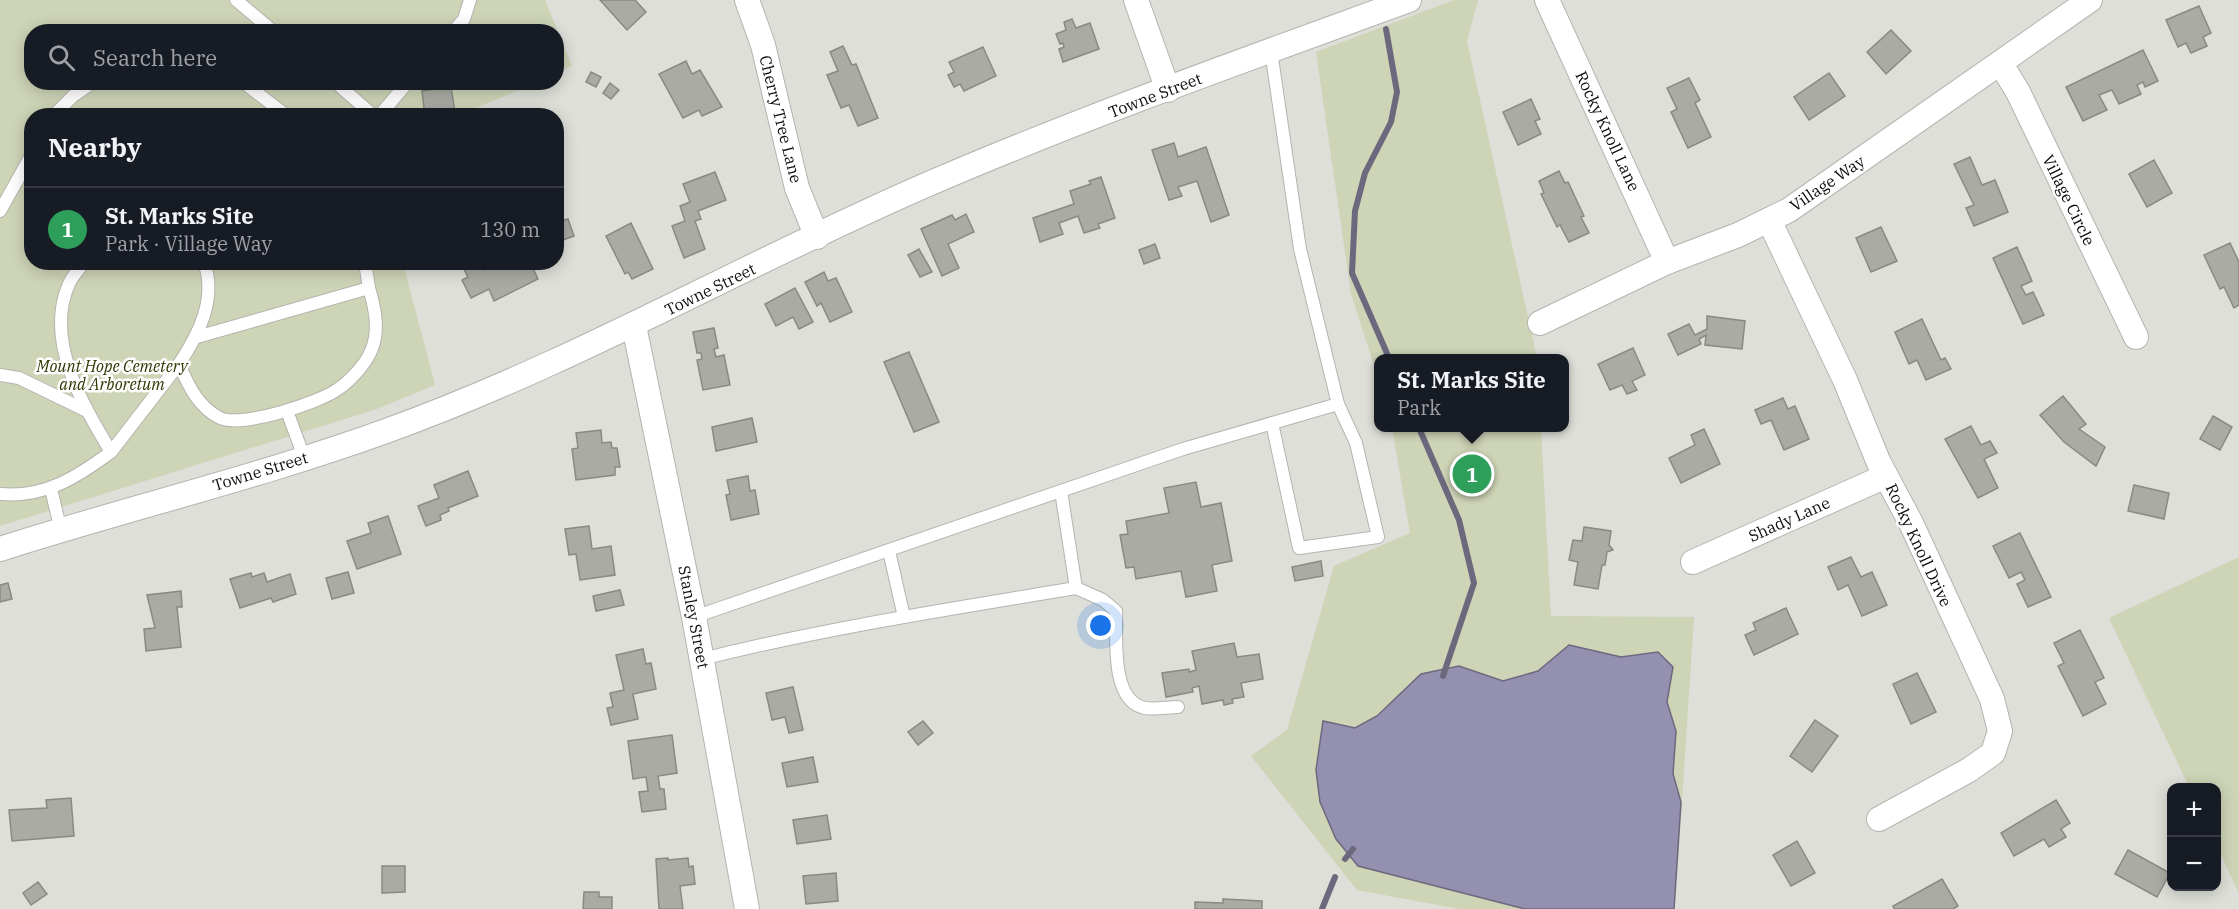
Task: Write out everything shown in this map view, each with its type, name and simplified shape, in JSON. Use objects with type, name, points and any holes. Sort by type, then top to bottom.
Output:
[{"type":"street","name":"Cherry Tree Lane","points":[[747,0],[763,45],[797,188],[817,237]]},
{"type":"street","points":[[1136,0],[1168,90]]},
{"type":"street","name":"Towne Street","points":[[0,549],[304,457],[430,414],[634,326],[931,183],[1168,90],[1409,0]]},
{"type":"street","name":"Rocky Knoll Lane","points":[[1547,0],[1667,262]]},
{"type":"street","name":"Village Way","points":[[1540,323],[1667,262],[1738,235],[1789,210],[2090,0]]},
{"type":"street","name":"Village Circle","points":[[2001,64],[2018,92],[2136,337]]},
{"type":"street","name":"Rocky Knoll Drive","points":[[1769,220],[1886,476],[1911,523],[1992,699],[2000,731],[1993,753],[1969,770],[1879,819]]},
{"type":"street","name":"Stanley Street","points":[[634,326],[694,617],[747,909]]},
{"type":"street","name":"Shady Lane","points":[[1692,562],[1886,476]]},
{"type":"lane","points":[[236,0],[264,24]]},
{"type":"lane","points":[[460,24],[464,19],[470,0]]},
{"type":"lane","points":[[1271,51],[1300,249],[1338,404],[1356,443],[1378,537],[1299,548],[1272,423]]},
{"type":"lane","points":[[61,108],[82,90]]},
{"type":"lane","points":[[253,90],[277,108]]},
{"type":"lane","points":[[344,90],[365,108]]},
{"type":"lane","points":[[386,108],[401,90]]},
{"type":"lane","points":[[0,211],[24,168]]},
{"type":"lane","points":[[78,270],[68,285],[62,311],[63,340],[71,374],[87,411],[111,452]]},
{"type":"lane","points":[[0,494],[22,494],[51,489],[77,477],[111,452],[197,337],[208,302],[209,280],[206,270]]},
{"type":"lane","points":[[179,364],[189,387],[206,409],[221,419],[235,422],[287,411],[337,390],[356,373],[371,351],[376,333],[375,310],[366,270]]},
{"type":"lane","points":[[197,337],[369,288]]},
{"type":"lane","points":[[0,375],[19,378],[87,411]]},
{"type":"lane","points":[[694,617],[1183,449],[1338,404]]},
{"type":"lane","points":[[287,411],[304,457]]},
{"type":"lane","points":[[51,489],[61,531]]},
{"type":"lane","points":[[1061,491],[1076,588]]},
{"type":"lane","points":[[889,551],[904,617]]},
{"type":"lane","points":[[702,659],[761,644],[1076,588],[1103,600],[1116,611],[1119,678],[1125,695],[1144,708],[1178,707]]},
{"type":"green space","name":"Mount Hope Cemetery and Arboretum","points":[[0,0],[545,0],[555,24],[24,24],[24,90],[519,90],[476,108],[24,108],[24,270],[405,270],[435,385],[377,409],[0,526]]},
{"type":"green space","points":[[1454,0],[1478,0],[1467,41],[1536,354],[1374,354],[1374,365],[1351,294],[1316,52]]},
{"type":"green space","name":"Mount Hope Cemetery and Arboretum","points":[[564,46],[572,66],[564,70]]},
{"type":"green space","points":[[1393,432],[1541,432],[1551,616],[1694,617],[1675,909],[1459,909],[1357,890],[1251,756],[1287,730],[1334,566],[1410,533]]},
{"type":"green space","points":[[2239,557],[2239,894],[2221,855],[2221,783],[2187,783],[2109,618]]},
{"type":"shaded area","points":[[1569,645],[1621,657],[1658,652],[1673,667],[1667,702],[1676,731],[1673,774],[1681,802],[1674,909],[1525,909],[1358,866],[1336,839],[1320,802],[1316,770],[1323,721],[1355,728],[1377,716],[1421,674],[1459,666],[1503,681],[1538,671]]},
{"type":"building","points":[[600,0],[635,0],[646,12],[627,30]]},
{"type":"building","points":[[2199,6],[2211,33],[2203,37],[2207,46],[2191,53],[2186,43],[2178,47],[2166,20]]},
{"type":"building","points":[[1072,19],[1076,28],[1090,23],[1099,49],[1063,62],[1059,49],[1064,47],[1063,43],[1060,44],[1056,34],[1066,30],[1064,22]]},
{"type":"building","points":[[1891,30],[1911,51],[1886,74],[1867,52]]},
{"type":"building","points":[[843,46],[852,65],[856,64],[878,118],[858,126],[849,105],[841,108],[827,75],[838,71],[830,52]]},
{"type":"building","points":[[983,47],[996,76],[964,91],[960,84],[954,87],[948,75],[954,72],[949,62]]},
{"type":"building","points":[[2143,50],[2158,81],[2145,87],[2143,82],[2137,85],[2141,94],[2119,104],[2112,90],[2099,95],[2107,110],[2083,121],[2066,87]]},
{"type":"building","points":[[686,61],[692,74],[700,70],[722,107],[702,116],[699,110],[683,118],[659,74]]},
{"type":"building","points":[[591,72],[601,77],[596,87],[586,82]]},
{"type":"building","points":[[1829,73],[1845,96],[1809,120],[1794,97]]},
{"type":"building","points":[[1689,78],[1700,100],[1695,103],[1711,137],[1688,148],[1671,112],[1677,109],[1667,88]]},
{"type":"building","points":[[610,83],[619,90],[611,99],[603,93]]},
{"type":"building","points":[[451,90],[454,108],[424,108],[422,91]]},
{"type":"building","points":[[1531,99],[1540,119],[1535,121],[1541,134],[1518,145],[1503,112]]},
{"type":"building","points":[[1174,143],[1178,157],[1206,147],[1229,215],[1211,222],[1197,181],[1178,187],[1182,196],[1169,200],[1152,150]]},
{"type":"building","points":[[1970,157],[1982,185],[1995,180],[2008,212],[1974,226],[1966,208],[1974,205],[1954,164]]},
{"type":"building","points":[[2154,160],[2172,193],[2147,207],[2129,174]]},
{"type":"building","points":[[1559,171],[1565,183],[1568,182],[1584,216],[1581,217],[1589,233],[1569,242],[1560,225],[1557,227],[1541,194],[1544,193],[1539,181]]},
{"type":"building","points":[[715,172],[726,200],[698,211],[701,219],[695,221],[705,249],[684,258],[672,226],[685,221],[680,206],[690,202],[683,184]]},
{"type":"building","points":[[1101,177],[1115,218],[1098,224],[1100,228],[1084,233],[1078,216],[1059,223],[1063,234],[1040,242],[1033,218],[1074,204],[1070,191],[1091,184],[1089,181]]},
{"type":"building","points":[[966,214],[974,232],[948,244],[959,268],[942,276],[921,229],[952,215],[955,220]]},
{"type":"building","points":[[568,219],[574,236],[564,240],[564,220]]},
{"type":"building","points":[[631,223],[653,269],[632,279],[628,272],[625,274],[606,236]]},
{"type":"building","points":[[1881,227],[1897,261],[1871,272],[1856,238]]},
{"type":"building","points":[[2230,243],[2239,262],[2239,305],[2234,308],[2224,287],[2220,289],[2204,255]]},
{"type":"building","points":[[1155,244],[1160,258],[1144,264],[1139,250]]},
{"type":"building","points":[[2017,247],[2032,281],[2021,286],[2026,295],[2033,292],[2044,315],[2023,324],[1993,258]]},
{"type":"building","points":[[919,249],[932,272],[920,277],[908,255]]},
{"type":"building","points":[[464,270],[534,270],[538,279],[494,301],[489,289],[471,298],[462,280],[468,277]]},
{"type":"building","points":[[824,272],[828,281],[836,278],[852,312],[830,322],[821,303],[817,306],[805,282]]},
{"type":"building","points":[[795,288],[813,322],[799,329],[793,317],[776,326],[765,304]]},
{"type":"building","points":[[1707,316],[1745,321],[1742,349],[1705,345],[1706,335],[1699,339],[1701,344],[1678,355],[1668,334],[1689,324],[1695,335],[1707,329]]},
{"type":"building","points":[[1922,319],[1941,360],[1945,358],[1951,369],[1926,380],[1917,360],[1909,364],[1895,332]]},
{"type":"building","points":[[714,328],[718,348],[714,349],[716,357],[724,355],[730,385],[703,390],[697,360],[702,359],[701,353],[697,353],[693,332]]},
{"type":"building","points":[[1633,348],[1645,375],[1632,381],[1637,390],[1627,394],[1622,385],[1610,390],[1598,364]]},
{"type":"building","points":[[909,352],[939,422],[914,432],[884,362]]},
{"type":"building","points":[[2063,396],[2086,424],[2079,429],[2105,447],[2096,466],[2064,442],[2040,415]]},
{"type":"building","points":[[1783,398],[1788,409],[1795,406],[1809,439],[1784,450],[1771,420],[1761,424],[1755,410]]},
{"type":"building","points":[[2213,416],[2232,427],[2220,450],[2200,439]]},
{"type":"building","points":[[752,418],[757,442],[716,451],[712,427]]},
{"type":"building","points":[[1971,426],[1981,445],[1990,441],[1997,453],[1984,459],[1998,488],[1978,498],[1945,439]]},
{"type":"building","points":[[1704,429],[1720,464],[1681,483],[1669,458],[1695,445],[1691,435]]},
{"type":"building","points":[[601,430],[602,443],[611,442],[612,448],[617,448],[620,467],[615,467],[615,475],[576,480],[572,449],[578,448],[576,433]]},
{"type":"building","points":[[468,471],[478,496],[448,508],[449,511],[440,515],[441,520],[426,526],[418,506],[439,498],[434,485]]},
{"type":"building","points":[[748,476],[750,491],[755,490],[759,514],[731,520],[726,495],[730,494],[727,480]]},
{"type":"building","points":[[1196,482],[1201,507],[1221,503],[1232,561],[1212,565],[1217,591],[1186,597],[1181,571],[1136,579],[1134,567],[1126,568],[1120,535],[1128,534],[1126,521],[1169,513],[1164,488]]},
{"type":"building","points":[[2134,485],[2169,493],[2164,519],[2128,511]]},
{"type":"building","points":[[388,516],[401,554],[357,569],[347,541],[371,533],[368,523]]},
{"type":"building","points":[[589,526],[592,549],[611,546],[615,575],[580,580],[576,554],[569,555],[565,529]]},
{"type":"building","points":[[1584,527],[1611,531],[1609,545],[1613,550],[1607,552],[1605,565],[1602,565],[1598,589],[1574,585],[1578,562],[1569,560],[1573,540],[1582,541]]},
{"type":"building","points":[[2020,533],[2051,597],[2028,607],[2017,584],[2025,580],[2021,572],[2009,578],[1993,546]]},
{"type":"building","points":[[1851,557],[1861,577],[1872,572],[1887,605],[1862,616],[1848,585],[1838,590],[1828,567]]},
{"type":"building","points":[[1321,561],[1323,576],[1295,581],[1292,567]]},
{"type":"building","points":[[348,572],[354,593],[332,599],[326,578]]},
{"type":"building","points":[[251,573],[252,577],[264,573],[267,582],[290,574],[296,594],[273,602],[271,598],[240,608],[230,579]]},
{"type":"building","points":[[8,583],[12,599],[0,602],[0,585]]},
{"type":"building","points":[[620,590],[624,605],[596,611],[593,596]]},
{"type":"building","points":[[181,591],[182,607],[177,607],[181,647],[146,651],[144,629],[155,628],[147,595]]},
{"type":"building","points":[[1786,608],[1798,634],[1754,655],[1745,635],[1756,630],[1753,623]]},
{"type":"building","points":[[2080,630],[2104,678],[2095,682],[2106,704],[2083,716],[2058,666],[2064,663],[2054,643]]},
{"type":"building","points":[[1234,643],[1237,657],[1259,654],[1263,679],[1241,683],[1244,697],[1232,699],[1233,703],[1224,705],[1223,700],[1202,704],[1199,686],[1192,688],[1193,692],[1166,697],[1162,673],[1196,670],[1192,651]]},
{"type":"building","points":[[643,649],[646,664],[651,663],[656,689],[633,694],[638,719],[611,725],[607,708],[613,707],[610,693],[624,690],[616,655]]},
{"type":"building","points":[[1917,673],[1936,712],[1911,724],[1893,684]]},
{"type":"building","points":[[793,687],[803,730],[789,733],[785,717],[772,720],[766,693]]},
{"type":"building","points":[[1815,720],[1838,736],[1812,772],[1790,756]]},
{"type":"building","points":[[923,721],[933,733],[918,745],[908,732]]},
{"type":"building","points":[[672,735],[677,773],[658,776],[660,789],[664,789],[666,809],[642,812],[639,792],[648,791],[646,777],[633,779],[628,741]]},
{"type":"building","points":[[813,757],[818,782],[787,787],[782,763]]},
{"type":"building","points":[[71,798],[74,836],[12,841],[9,810],[47,808],[46,800]]},
{"type":"building","points":[[2056,800],[2070,823],[2061,829],[2066,837],[2049,847],[2044,839],[2014,856],[2001,833]]},
{"type":"building","points":[[827,815],[831,839],[797,844],[793,820]]},
{"type":"building","points":[[1797,841],[1815,873],[1791,886],[1773,855]]},
{"type":"building","points":[[2128,850],[2167,871],[2167,879],[2157,897],[2115,874]]},
{"type":"building","points":[[668,858],[668,860],[688,858],[689,867],[693,866],[695,884],[680,886],[683,909],[659,909],[656,859]]},
{"type":"building","points":[[382,866],[405,866],[405,892],[382,893]]},
{"type":"building","points":[[836,873],[838,901],[806,904],[803,876]]},
{"type":"building","points":[[1942,879],[1958,906],[1953,909],[1894,909],[1893,906]]},
{"type":"building","points":[[38,882],[47,894],[31,905],[23,893]]},
{"type":"building","points":[[584,892],[599,892],[599,897],[612,897],[612,909],[583,909]]},
{"type":"building","points":[[1223,899],[1262,901],[1262,909],[1195,909],[1195,902],[1223,903]]},
{"type":"waterway","points":[[1386,29],[1397,92],[1391,122],[1365,173],[1355,211],[1352,273],[1387,354]]},
{"type":"waterway","points":[[1421,432],[1459,520],[1474,583],[1443,676]]},
{"type":"waterway","points":[[1345,859],[1353,849]]},
{"type":"waterway","points":[[1322,909],[1335,877]]},
{"type":"place","name":"St. Marks Site","points":[[1472,474]]}]
